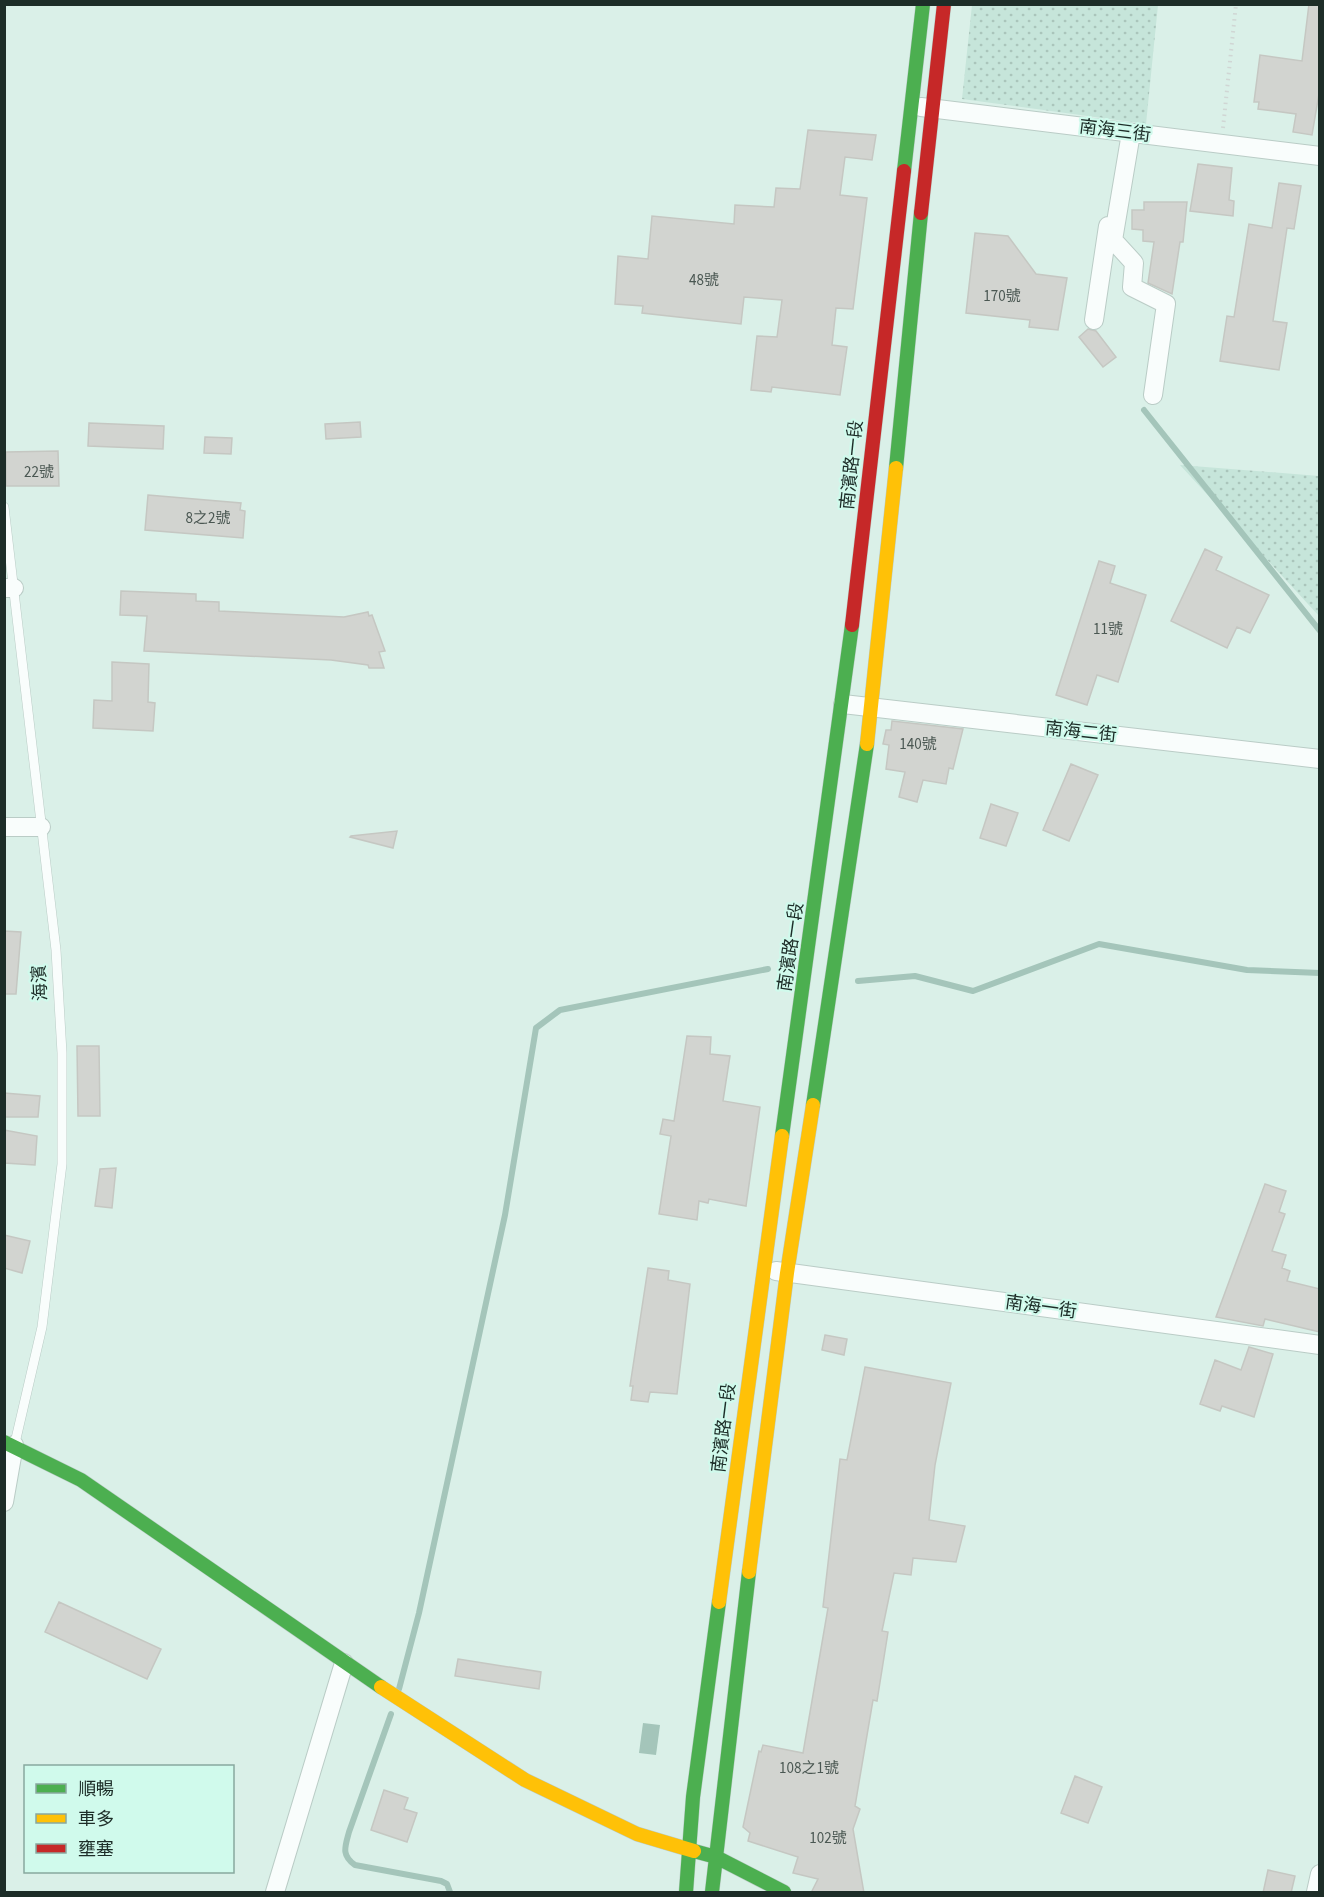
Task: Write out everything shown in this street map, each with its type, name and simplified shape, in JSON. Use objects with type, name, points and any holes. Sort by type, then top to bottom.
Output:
[{"type":"main road","name":"南濱路一段","points":[[686,1893],[693,1797],[763,1268],[843,704],[922,4]]},
{"type":"main road","points":[[712,1893],[722,1789],[787,1273],[873,708],[931,109],[944,4]]},
{"type":"main road","points":[[9,1443],[81,1480],[344,1663],[525,1780],[637,1834],[716,1857],[784,1893]]},
{"type":"street","name":"南海三街","points":[[910,106],[1320,156]]},
{"type":"street","points":[[1094,320],[1126,133]]},
{"type":"street","points":[[1126,133],[1113,240],[1134,263],[1132,286],[1166,304],[1153,395]]},
{"type":"street","name":"南海二街","points":[[843,704],[1320,759]]},
{"type":"street","points":[[4,827],[41,827]]},
{"type":"street","name":"南海一街","points":[[763,1268],[1320,1345]]},
{"type":"street","points":[[4,1502],[9,1443]]},
{"type":"street","points":[[275,1893],[344,1663]]},
{"type":"street","points":[[1316,1893],[1320,1874]]},
{"type":"lane","name":"海濱","points":[[4,507],[9,588],[41,827],[57,973],[62,1053],[62,1164],[42,1327],[9,1443]]},
{"type":"path","points":[[1222,144],[1236,4]]},
{"type":"shaded area","points":[[972,5],[1158,5],[1146,124],[962,99]]},
{"type":"shaded area","points":[[1180,465],[1319,476],[1319,616]]},
{"type":"shaded area","points":[[643,1723],[660,1725],[656,1755],[639,1753]]},
{"type":"building","points":[[1309,4],[1320,4],[1320,88],[1312,135],[1293,132],[1296,114],[1258,109],[1259,102],[1254,102],[1260,55],[1302,61]]},
{"type":"building","points":[[808,130],[876,135],[872,160],[845,157],[840,195],[867,198],[853,309],[836,308],[832,345],[847,347],[840,395],[772,387],[771,392],[751,390],[757,336],[777,337],[782,300],[744,297],[741,324],[642,313],[643,306],[615,304],[618,256],[648,259],[652,216],[734,224],[735,205],[774,207],[776,188],[800,189]]},
{"type":"building","points":[[1198,164],[1232,168],[1229,200],[1234,201],[1233,216],[1190,211]]},
{"type":"building","points":[[1279,183],[1301,186],[1294,229],[1287,228],[1273,321],[1287,323],[1279,370],[1220,361],[1227,316],[1234,317],[1249,224],[1272,228]]},
{"type":"building","points":[[1144,202],[1187,202],[1183,242],[1180,242],[1172,294],[1148,283],[1154,242],[1143,241],[1143,230],[1132,229],[1132,210],[1144,210]]},
{"type":"building","points":[[975,233],[1008,236],[1036,274],[1067,278],[1058,330],[1029,327],[1030,320],[966,313]]},
{"type":"building","points":[[1088,329],[1096,331],[1116,357],[1103,367],[1079,337]]},
{"type":"building","points":[[360,422],[361,437],[326,439],[325,424]]},
{"type":"building","points":[[89,423],[164,426],[163,449],[88,446]]},
{"type":"building","points":[[205,437],[232,438],[231,454],[204,453]]},
{"type":"building","points":[[58,451],[59,486],[6,486],[6,452]]},
{"type":"building","points":[[148,495],[241,503],[240,510],[245,511],[243,538],[145,530]]},
{"type":"building","points":[[1205,549],[1222,557],[1216,570],[1269,595],[1250,633],[1237,627],[1227,648],[1171,621]]},
{"type":"building","points":[[1099,561],[1115,566],[1110,583],[1146,595],[1118,682],[1097,675],[1087,705],[1056,695]]},
{"type":"building","points":[[121,591],[196,594],[196,601],[219,602],[219,611],[344,617],[368,612],[369,616],[372,615],[385,651],[379,652],[384,668],[369,668],[368,665],[331,660],[144,651],[147,616],[120,615]]},
{"type":"building","points":[[112,662],[149,664],[148,702],[155,703],[153,731],[93,728],[94,700],[112,701]]},
{"type":"building","points":[[892,721],[963,729],[953,769],[949,768],[946,784],[923,780],[917,802],[899,797],[905,772],[886,769],[889,745],[883,744],[886,730],[891,730]]},
{"type":"building","points":[[1071,764],[1098,775],[1069,841],[1043,830]]},
{"type":"building","points":[[991,804],[1018,813],[1006,846],[980,838]]},
{"type":"building","points":[[397,831],[393,848],[350,837],[351,836]]},
{"type":"building","points":[[4,931],[21,932],[16,994],[4,994]]},
{"type":"building","points":[[687,1036],[711,1037],[710,1054],[730,1056],[723,1101],[760,1107],[746,1206],[709,1199],[708,1203],[699,1201],[697,1220],[659,1214],[671,1136],[660,1134],[663,1119],[674,1121]]},
{"type":"building","points":[[77,1046],[99,1046],[100,1116],[78,1116]]},
{"type":"building","points":[[4,1093],[40,1096],[38,1117],[4,1117]]},
{"type":"building","points":[[4,1130],[37,1136],[35,1165],[4,1163]]},
{"type":"building","points":[[116,1168],[112,1208],[95,1206],[100,1169]]},
{"type":"building","points":[[1265,1184],[1286,1191],[1279,1212],[1285,1214],[1272,1251],[1286,1255],[1282,1268],[1290,1271],[1287,1281],[1320,1289],[1320,1332],[1265,1319],[1263,1326],[1216,1317]]},
{"type":"building","points":[[4,1235],[30,1241],[22,1273],[4,1268]]},
{"type":"building","points":[[648,1268],[669,1271],[668,1280],[690,1284],[677,1394],[650,1392],[648,1402],[631,1400],[633,1386],[630,1386]]},
{"type":"building","points":[[825,1335],[847,1339],[844,1355],[822,1350]]},
{"type":"building","points":[[1249,1347],[1273,1354],[1254,1417],[1222,1406],[1220,1411],[1200,1404],[1215,1360],[1241,1370]]},
{"type":"building","points":[[865,1367],[951,1383],[935,1465],[929,1520],[965,1526],[956,1562],[913,1558],[911,1575],[894,1573],[882,1631],[888,1632],[877,1701],[873,1700],[855,1806],[860,1809],[853,1829],[864,1893],[811,1893],[818,1879],[793,1873],[798,1857],[748,1841],[750,1833],[743,1827],[759,1751],[761,1752],[763,1745],[803,1753],[828,1608],[823,1607],[840,1459],[847,1460]]},
{"type":"building","points":[[59,1602],[161,1649],[147,1679],[45,1632]]},
{"type":"building","points":[[458,1659],[541,1672],[539,1689],[455,1676]]},
{"type":"building","points":[[1075,1776],[1102,1787],[1088,1823],[1061,1813]]},
{"type":"building","points":[[384,1790],[408,1798],[404,1809],[417,1813],[407,1842],[371,1830]]},
{"type":"building","points":[[1268,1870],[1295,1876],[1291,1893],[1263,1893]]},
{"type":"waterway","points":[[1144,410],[1320,631]]},
{"type":"waterway","points":[[858,981],[915,976],[973,991],[1099,944],[1247,970],[1320,973]]},
{"type":"waterway","points":[[399,1689],[419,1613],[505,1215],[536,1028],[560,1010],[768,969]]},
{"type":"waterway","points":[[391,1714],[349,1832],[345,1846],[346,1854],[355,1865],[441,1881],[447,1884],[450,1892]]},
{"type":"traffic: fast","points":[[904,171],[923,4]]},
{"type":"traffic: fast","points":[[896,468],[921,213]]},
{"type":"traffic: fast","points":[[782,1136],[852,625]]},
{"type":"traffic: fast","points":[[813,1105],[867,744]]},
{"type":"traffic: fast","points":[[4,1442],[81,1480],[381,1687]]},
{"type":"traffic: fast","points":[[712,1892],[749,1572]]},
{"type":"traffic: fast","points":[[686,1892],[693,1797],[719,1602]]},
{"type":"traffic: fast","points":[[694,1851],[716,1857],[784,1892]]},
{"type":"traffic: slow","points":[[867,744],[896,468]]},
{"type":"traffic: slow","points":[[749,1572],[787,1273],[813,1105]]},
{"type":"traffic: slow","points":[[719,1602],[782,1136]]},
{"type":"traffic: slow","points":[[381,1687],[525,1780],[637,1834],[694,1851]]},
{"type":"traffic: jam","points":[[921,213],[944,4]]},
{"type":"traffic: jam","points":[[852,625],[904,171]]}]
